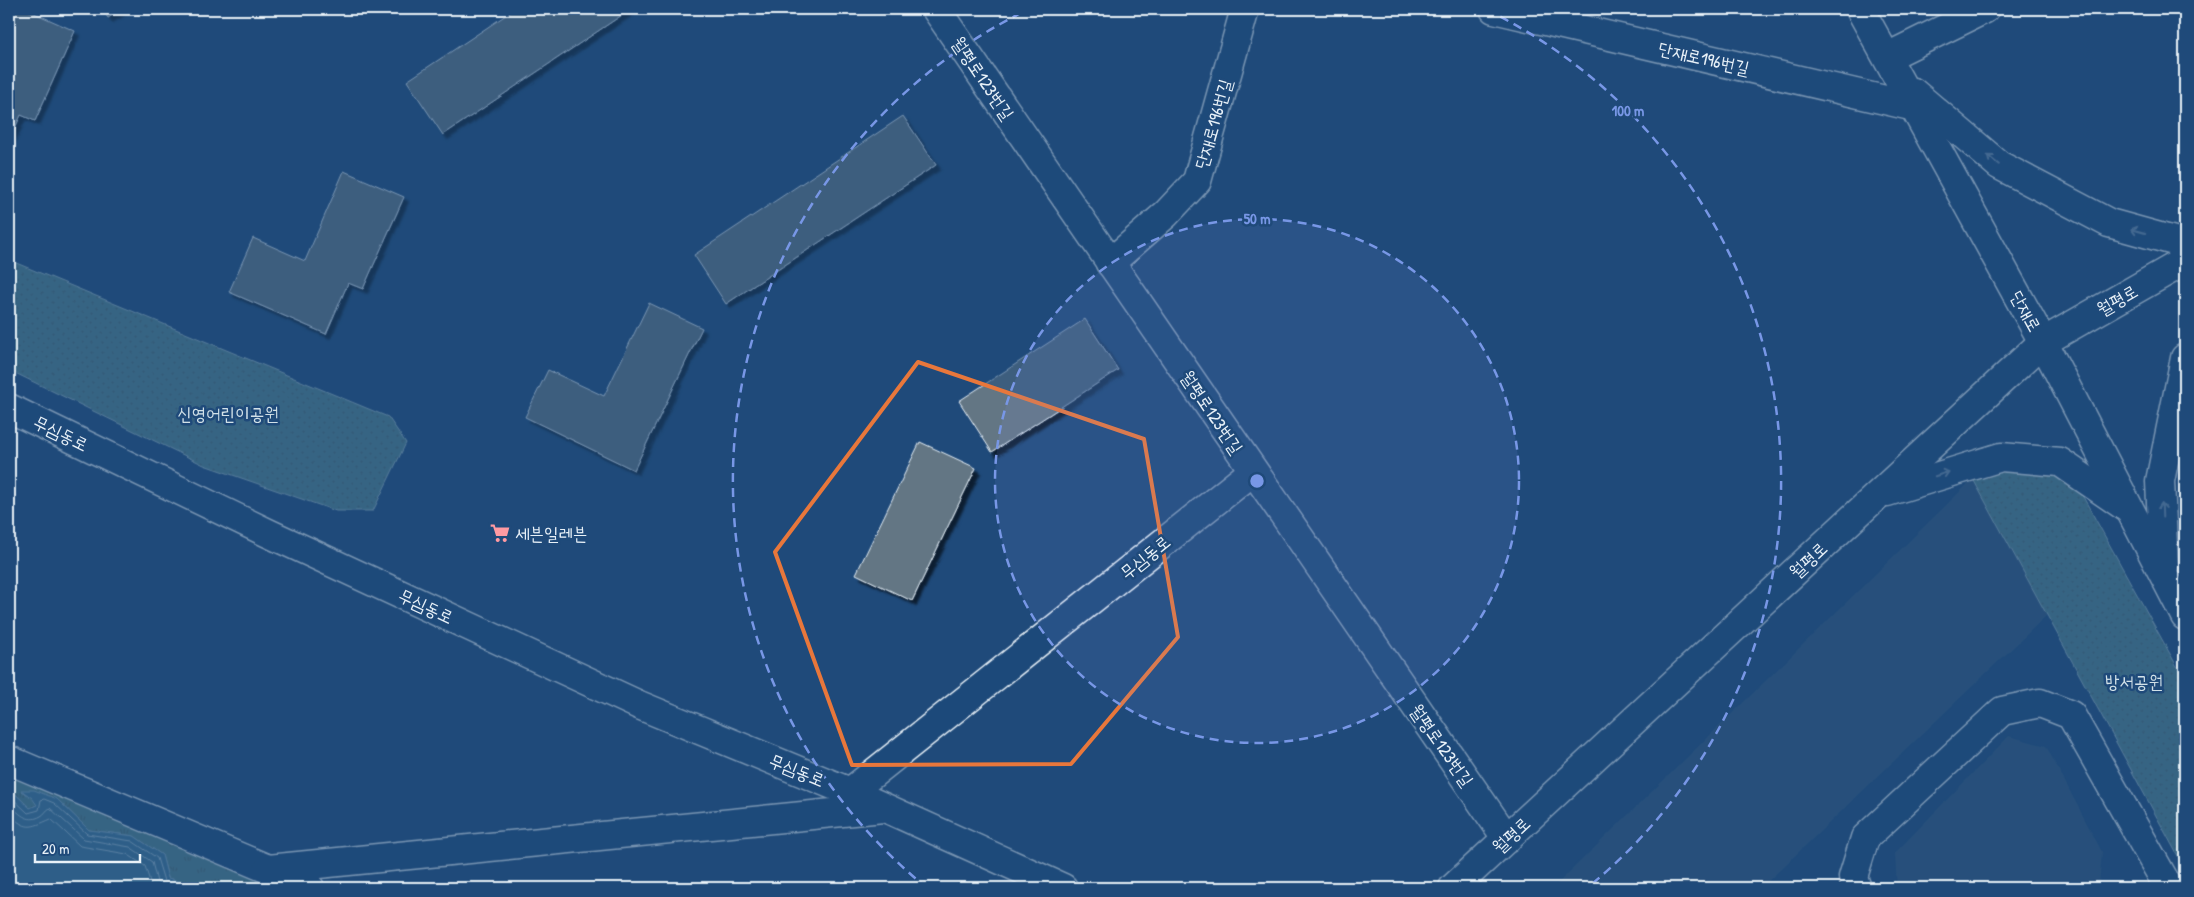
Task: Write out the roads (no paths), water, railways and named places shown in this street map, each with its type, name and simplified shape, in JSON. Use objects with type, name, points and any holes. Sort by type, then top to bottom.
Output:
[{"type":"street","name":"월평로123번길","points":[[936,9],[1252,472],[1507,839]]},
{"type":"street","name":"단재로196번길","points":[[1110,263],[1166,214],[1197,181],[1245,9]]},
{"type":"street","name":"단재로196번길","points":[[1494,9],[1915,107]]},
{"type":"street","name":"단재로","points":[[1860,9],[2043,342],[2185,616]]},
{"type":"street","points":[[1887,57],[1985,9]]},
{"type":"street","points":[[1901,82],[1999,165],[2109,224],[2185,244]]},
{"type":"street","name":"월평로","points":[[1454,888],[2043,342],[2185,261]]},
{"type":"street","points":[[2164,576],[2160,481],[2185,358]]},
{"type":"street","name":"무심동로","points":[[9,408],[277,537],[639,705],[850,792],[1063,888]]},
{"type":"street","points":[[1879,495],[2001,457],[2060,462],[2130,510]]},
{"type":"street","name":"무심동로","points":[[850,792],[1252,472]]},
{"type":"street","points":[[1857,888],[1853,877],[1865,838],[2002,711],[2040,703],[2071,715],[2162,885]]},
{"type":"street","points":[[9,760],[310,888]]},
{"type":"street","points":[[268,869],[883,808]]},
{"type":"water","points":[[9,788],[30,808],[37,805],[32,798],[21,790],[34,790],[57,799],[89,830],[134,836],[162,855],[168,878],[199,888],[9,888]]},
{"type":"place","name":"세븐일레븐","points":[[500,533]]},
{"type":"park label","name":"신영어린이공원","points":[[228,413]]},
{"type":"park label","name":"방서공원","points":[[2134,681]]}]
